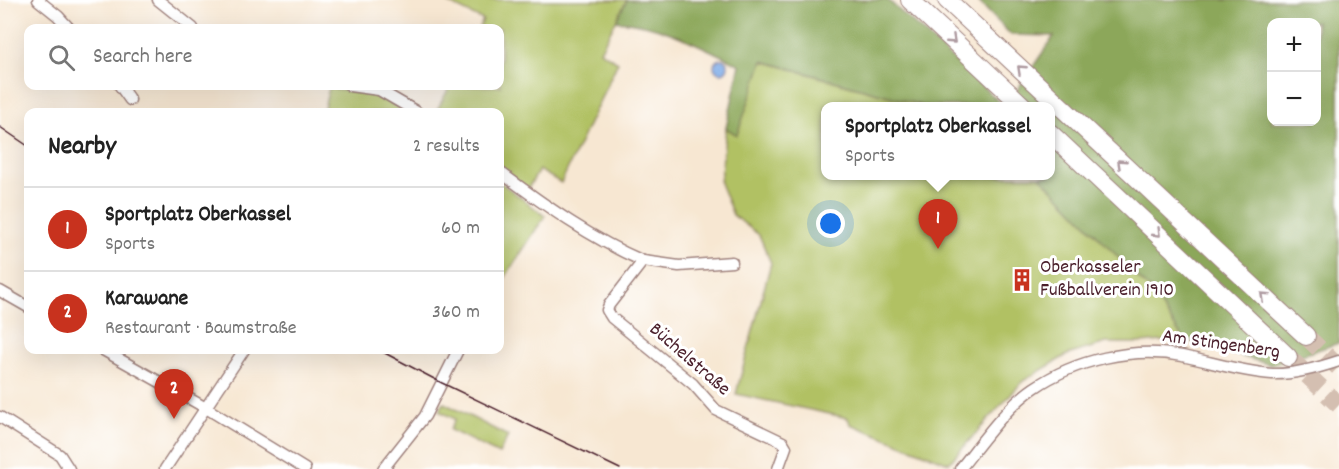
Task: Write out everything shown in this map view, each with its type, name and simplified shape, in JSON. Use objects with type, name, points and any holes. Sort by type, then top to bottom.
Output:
[{"type":"highway","points":[[910,0],[1019,102]]},
{"type":"highway","points":[[946,0],[1306,336]]},
{"type":"highway","points":[[1055,138],[1288,357]]},
{"type":"street","points":[[38,0],[65,24]]},
{"type":"street","points":[[158,0],[188,24]]},
{"type":"street","points":[[123,90],[130,100]]},
{"type":"street","points":[[379,90],[410,108]]},
{"type":"street","points":[[504,175],[532,196],[616,249],[643,261],[679,266],[732,262]]},
{"type":"street","name":"Büchelstraße","points":[[643,261],[609,304],[607,310],[612,318],[693,384],[716,410],[783,442],[786,447],[778,469]]},
{"type":"street","points":[[0,292],[24,305]]},
{"type":"street","name":"Am Stingenberg","points":[[960,469],[1008,412],[1032,389],[1062,372],[1101,358],[1158,352],[1181,355],[1237,369],[1273,374],[1321,367],[1339,361]]},
{"type":"street","points":[[110,354],[206,408],[305,469]]},
{"type":"street","points":[[165,469],[241,354]]},
{"type":"street","points":[[383,469],[425,416],[456,354]]},
{"type":"street","points":[[0,417],[60,455],[69,469]]},
{"type":"green space","points":[[442,0],[627,0],[600,51],[618,62],[561,183],[539,170],[527,190],[504,171],[504,108],[438,108],[448,90],[504,90],[504,24],[481,24],[483,20]]},
{"type":"green space","points":[[627,0],[888,0],[1000,102],[910,102],[763,61],[737,135],[726,128],[740,65],[664,31],[616,21]]},
{"type":"green space","points":[[977,0],[1339,0],[1339,343],[1271,365],[1183,339],[1153,293],[1044,180],[1055,180],[1055,102],[1009,102],[1054,36],[1011,35]]},
{"type":"green space","points":[[762,61],[910,102],[821,102],[821,180],[1044,180],[1153,293],[1183,339],[1141,343],[1106,343],[1067,355],[1023,381],[949,463],[850,424],[848,418],[736,394],[771,263],[759,235],[733,215],[720,183],[726,128],[737,134]]},
{"type":"green space","points":[[328,90],[342,90],[381,96],[398,108],[324,108]]},
{"type":"green space","points":[[504,185],[545,216],[504,279]]},
{"type":"green space","points":[[444,403],[508,436],[499,454],[450,430],[455,419],[439,411]]},
{"type":"water","points":[[718,59],[724,59],[728,66],[724,73],[718,73],[714,69],[714,63]]},
{"type":"tunnel","points":[[1306,336],[1339,368]]},
{"type":"tunnel","points":[[1288,357],[1339,405]]},
{"type":"tram line","points":[[0,127],[24,143]]},
{"type":"tram line","points":[[387,354],[620,469]]},
{"type":"place","name":"Sportplatz Oberkassel","points":[[938,249]]},
{"type":"place","name":"Oberkasseler Fußballverein 1910","points":[[1022,280]]},
{"type":"place","name":"Karawane","points":[[174,419]]}]
